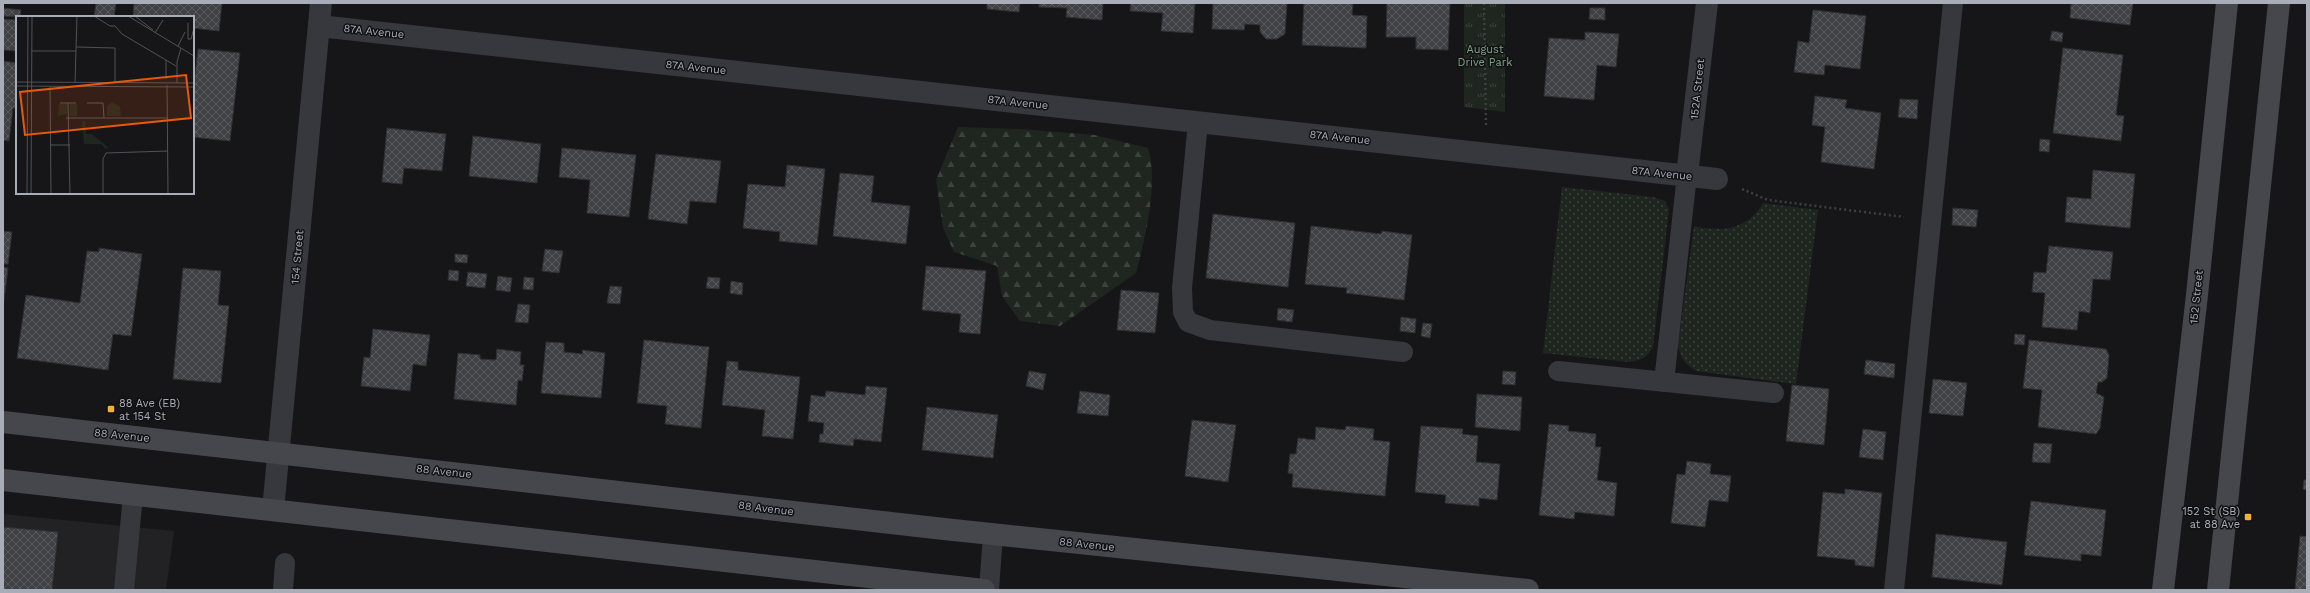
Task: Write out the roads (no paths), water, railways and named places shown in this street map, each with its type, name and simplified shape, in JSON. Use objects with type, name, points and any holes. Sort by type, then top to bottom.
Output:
[{"type":"main road","name":"152 Street","points":[[2163,590],[2197,294],[2227,3]]},
{"type":"main road","points":[[2218,590],[2279,3]]},
{"type":"main road","name":"88 Avenue","points":[[3,422],[993,534],[1528,590]]},
{"type":"main road","points":[[3,480],[984,590]]},
{"type":"street","name":"154 Street","points":[[273,510],[321,3]]},
{"type":"street","name":"152A Street","points":[[1687,176],[1707,3]]},
{"type":"street","name":"87A Avenue","points":[[319,26],[1717,179]]},
{"type":"lane","points":[[1894,590],[1954,3]]},
{"type":"lane","points":[[1198,122],[1182,288],[1183,312],[1188,322],[1210,330],[1403,352]]},
{"type":"lane","points":[[1664,382],[1687,176]]},
{"type":"lane","points":[[1558,371],[1774,393]]},
{"type":"lane","points":[[124,590],[133,495]]},
{"type":"lane","points":[[989,590],[993,534]]},
{"type":"lane","points":[[283,590],[285,563]]},
{"type":"place","name":"88 Ave (EB) at 154 St","points":[[111,409]]},
{"type":"place","name":"152 St (SB) at 88 Ave","points":[[2248,517]]},
{"type":"park label","name":"August Drive Park","points":[[1485,55]]}]
